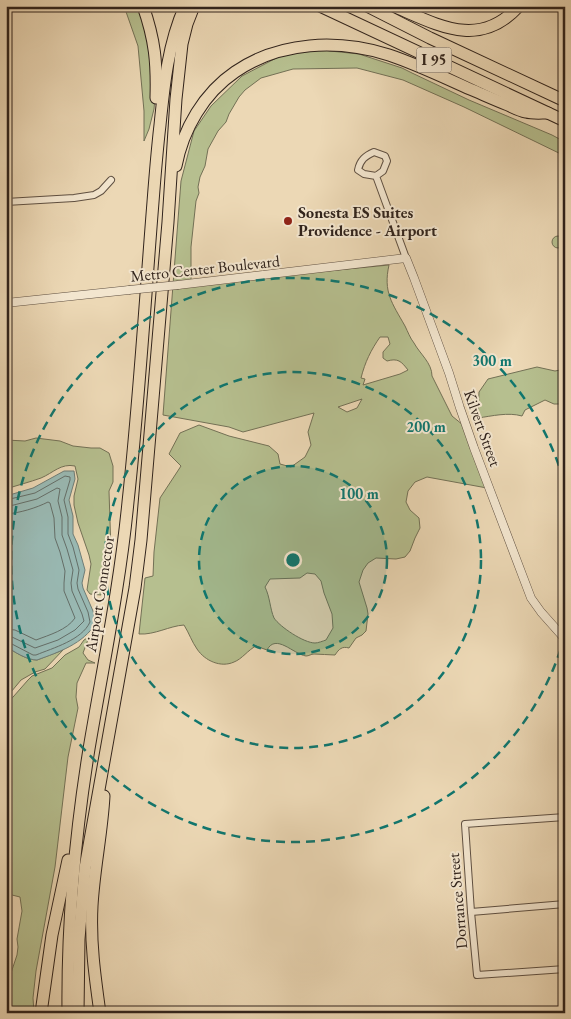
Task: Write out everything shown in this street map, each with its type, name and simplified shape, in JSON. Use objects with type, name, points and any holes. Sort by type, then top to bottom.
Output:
[{"type":"highway","points":[[143,6],[153,38],[156,61],[155,179]]},
{"type":"highway","points":[[155,179],[167,64],[173,39],[185,6]]},
{"type":"highway","points":[[168,222],[179,66],[184,35],[194,6]]},
{"type":"highway","name":"I 95","points":[[320,6],[565,121]]},
{"type":"highway","name":"I 95","points":[[367,6],[430,38],[565,101]]},
{"type":"highway","points":[[393,6],[442,27],[468,31],[487,28],[500,22],[519,6]]},
{"type":"highway","points":[[168,222],[179,153],[199,110],[211,94],[233,74],[250,63],[277,52],[297,47],[320,46],[343,46],[368,50],[404,61],[524,112],[548,113]]},
{"type":"highway","name":"Airport Connector","points":[[68,1013],[71,904],[77,836],[123,552],[155,179]]},
{"type":"highway","name":"Airport Connector","points":[[78,1013],[78,963],[82,892],[88,845],[135,588],[141,540],[168,222]]},
{"type":"highway","points":[[100,1013],[93,956],[92,920],[102,820],[106,751]]},
{"type":"highway","points":[[41,1013],[52,935],[82,797]]},
{"type":"street","points":[[374,152],[385,156],[387,161],[383,171],[376,176],[364,174],[358,170],[365,156],[374,152]]},
{"type":"street","name":"Kilvert Street","points":[[376,176],[531,598],[565,639]]},
{"type":"street","points":[[6,202],[94,195],[101,191],[111,180]]},
{"type":"street","name":"Metro Center Boulevard","points":[[6,303],[406,258]]},
{"type":"street","name":"Dorrance Street","points":[[565,817],[464,824],[477,975],[565,968]]},
{"type":"street","points":[[471,912],[565,904]]},
{"type":"green space","points":[[124,6],[141,6],[149,32],[155,97],[149,129],[144,141],[144,111],[138,46]]},
{"type":"green space","points":[[322,49],[359,54],[402,68],[565,142],[565,156],[403,80],[357,68],[293,69],[261,78],[239,97],[226,122],[218,131],[208,149],[205,166],[200,177],[191,247],[191,284],[389,265],[387,283],[393,304],[411,339],[428,363],[432,376],[452,416],[463,425],[487,488],[427,477],[415,482],[408,491],[406,502],[410,510],[419,518],[420,528],[410,551],[405,557],[396,559],[376,558],[368,563],[363,570],[359,582],[368,614],[366,631],[356,638],[349,648],[341,648],[335,655],[314,654],[306,656],[275,643],[267,650],[256,646],[234,662],[219,664],[209,660],[200,653],[184,625],[139,634],[145,578],[153,576],[160,498],[181,466],[169,454],[180,433],[199,425],[229,436],[269,446],[278,454],[280,464],[291,467],[305,457],[311,445],[308,432],[314,413],[243,432],[229,427],[163,415],[181,181],[194,131],[211,106],[242,76],[284,54]],"holes":[[[380,337],[388,337],[390,344],[383,352],[383,358],[387,361],[399,361],[408,370],[363,385],[365,379],[361,378],[364,367]],[[362,399],[357,408],[347,412],[338,407]],[[307,573],[315,574],[321,581],[332,614],[333,628],[326,640],[315,643],[305,640],[287,630],[274,618],[265,587],[270,579],[300,578]]]},
{"type":"green space","points":[[558,236],[564,242],[558,248],[552,242]]},
{"type":"green space","points":[[537,367],[555,371],[565,369],[565,404],[554,404],[545,400],[525,410],[522,416],[506,414],[478,418],[479,392],[488,379]]},
{"type":"green space","points":[[36,438],[60,441],[73,446],[100,448],[109,453],[113,466],[113,482],[109,491],[111,551],[106,562],[101,595],[90,594],[87,590],[91,564],[74,505],[78,479],[75,466],[61,467],[41,478],[6,489],[6,440],[25,441]]},
{"type":"green space","points":[[89,637],[83,653],[88,660],[95,663],[86,663],[77,683],[76,697],[78,708],[68,757],[55,867],[36,971],[33,998],[34,1013],[6,1013],[6,992],[17,955],[17,939],[22,911],[20,897],[6,895],[6,705],[32,676],[52,668],[65,655],[79,647]]},
{"type":"green space","points":[[6,646],[33,660],[63,650],[45,669],[21,680],[6,698]]},
{"type":"water","points":[[64,471],[74,471],[75,479],[69,500],[73,516],[73,534],[85,570],[82,583],[83,588],[96,623],[77,642],[54,654],[33,660],[6,646],[6,496],[33,488]]},
{"type":"place","name":"Sonesta ES Suites Providence - Airport","points":[[288,221]]}]
